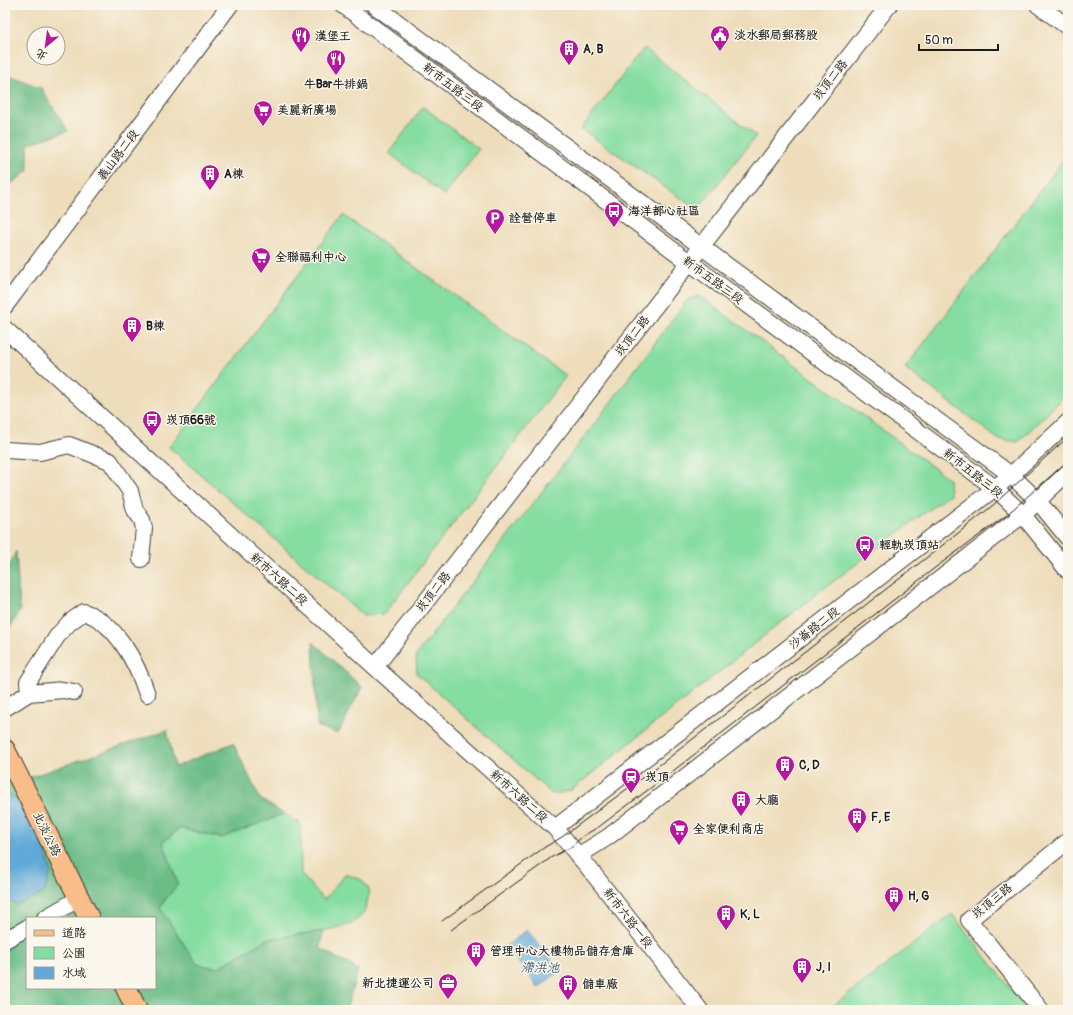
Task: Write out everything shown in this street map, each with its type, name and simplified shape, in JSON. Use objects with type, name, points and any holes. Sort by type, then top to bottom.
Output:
[{"type":"main road","name":"北淡公路","points":[[5,750],[78,899],[88,917]]},
{"type":"main road","points":[[126,989],[137,1010]]},
{"type":"street","name":"義山路二段","points":[[5,306],[230,5]]},
{"type":"street","name":"新市五路三段","points":[[343,5],[995,488],[1023,515],[1068,571]]},
{"type":"street","name":"新市五路三段","points":[[374,5],[1012,475],[1038,501],[1068,538]]},
{"type":"street","name":"崁頂二路","points":[[375,667],[889,5]]},
{"type":"street","points":[[1038,5],[1068,27]]},
{"type":"street","name":"新市六路二段","points":[[5,329],[375,667],[554,828]]},
{"type":"street","name":"沙崙路二段","points":[[554,828],[1012,475],[1068,422]]},
{"type":"street","points":[[5,450],[40,452],[69,445],[110,461],[130,491],[135,510],[142,520],[144,528],[141,559]]},
{"type":"street","points":[[578,856],[608,837],[1023,515],[1068,472]]},
{"type":"street","points":[[29,693],[28,682],[58,635],[70,622],[84,612],[94,616],[117,635],[140,672],[147,694]]},
{"type":"street","points":[[5,708],[29,693],[63,690],[74,692]]},
{"type":"street","name":"新市六路一段","points":[[554,828],[588,867],[700,1010]]},
{"type":"street","name":"崁頂三路","points":[[1041,1010],[969,920],[1068,841]]},
{"type":"street","points":[[47,917],[78,899]]},
{"type":"street","points":[[5,940],[26,929]]},
{"type":"green space","points":[[644,48],[756,136],[701,205],[692,206],[581,129]]},
{"type":"green space","points":[[5,74],[41,88],[68,131],[28,144],[28,171],[5,188]]},
{"type":"green space","points":[[423,107],[479,149],[444,195],[389,153]]},
{"type":"green space","points":[[1068,154],[1068,393],[1018,442],[998,439],[905,368]]},
{"type":"green space","points":[[343,215],[566,376],[384,614],[363,616],[169,447]]},
{"type":"green space","points":[[700,296],[949,479],[950,494],[819,592],[570,791],[552,794],[417,674],[416,655],[599,418],[687,300]]},
{"type":"green space","points":[[16,551],[20,611],[5,636],[5,575]]},
{"type":"green space","points":[[313,642],[362,687],[338,734],[317,726]]},
{"type":"green space","points":[[167,730],[175,767],[233,743],[260,799],[284,814],[221,838],[180,828],[163,842],[178,884],[160,908],[197,964],[217,968],[268,939],[323,931],[320,948],[358,970],[346,1010],[5,1010],[5,896],[16,904],[19,800],[5,793],[5,732],[28,778]]},
{"type":"green space","points":[[284,814],[300,823],[301,874],[324,900],[345,874],[362,880],[370,891],[364,913],[352,924],[323,931],[268,939],[217,968],[197,964],[160,908],[177,884],[163,842],[180,828],[221,838]]},
{"type":"green space","points":[[952,914],[1028,1010],[828,1010]]},
{"type":"water","points":[[5,793],[19,800],[44,846],[51,872],[44,893],[16,905],[5,896]]},
{"type":"water","name":"滯洪池","points":[[527,930],[560,971],[538,988],[506,946]]},
{"type":"tram line","points":[[442,921],[545,847],[562,837],[662,763],[992,506],[1068,437]]},
{"type":"tram line","points":[[451,930],[552,857],[571,847],[583,836],[600,826],[673,771],[936,567],[1004,517],[1068,461]]},
{"type":"place","name":"淡水郵局郵務股","points":[[720,52]]},
{"type":"place","name":"漢堡王","points":[[301,53]]},
{"type":"place","name":"A, B","points":[[569,66]]},
{"type":"place","name":"牛Bar牛排鍋","points":[[336,76]]},
{"type":"place","name":"美麗新廣場","points":[[263,127]]},
{"type":"place","name":"A棟","points":[[210,191]]},
{"type":"place","name":"海洋都心社區","points":[[614,228]]},
{"type":"place","name":"詮營停車","points":[[495,235]]},
{"type":"place","name":"全聯福利中心","points":[[261,274]]},
{"type":"place","name":"B棟","points":[[132,343]]},
{"type":"place","name":"崁頂66號","points":[[152,437]]},
{"type":"place","name":"輕軌崁頂站","points":[[865,562]]},
{"type":"place","name":"C, D","points":[[785,782]]},
{"type":"place","name":"崁頂","points":[[631,794]]},
{"type":"place","name":"大廳","points":[[741,817]]},
{"type":"place","name":"F, E","points":[[857,834]]},
{"type":"place","name":"全家便利商店","points":[[679,846]]},
{"type":"place","name":"H, G","points":[[894,913]]},
{"type":"place","name":"K, L","points":[[726,931]]},
{"type":"place","name":"管理中心大樓物品儲存倉庫","points":[[476,968]]},
{"type":"place","name":"J, I","points":[[802,984]]},
{"type":"place","name":"新北捷運公司","points":[[448,1000]]},
{"type":"place","name":"儲車廠","points":[[568,1001]]}]
